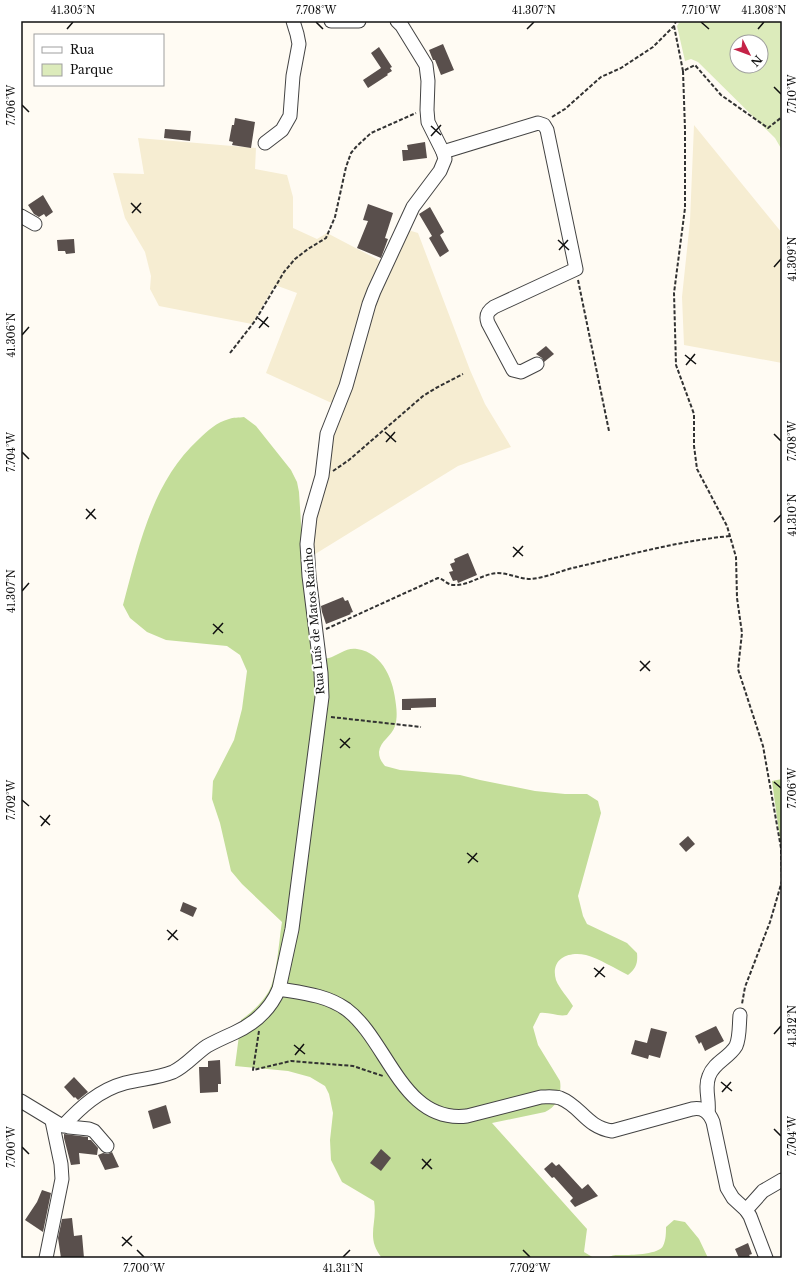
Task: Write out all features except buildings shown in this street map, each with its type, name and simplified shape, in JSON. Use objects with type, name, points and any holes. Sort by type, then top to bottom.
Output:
[{"type":"street","points":[[265,143],[282,130],[290,116],[299,44],[298,34],[293,21]]},
{"type":"street","points":[[331,21],[359,21]]},
{"type":"street","points":[[397,21],[402,26],[426,65],[429,124],[444,152],[533,124],[544,124],[547,130],[576,269],[494,307],[487,314],[488,323],[513,370],[521,372],[537,364]]},
{"type":"street","name":"Rua Luís de Matos Raínho","points":[[58,1123],[100,1093],[123,1084],[160,1076],[175,1070],[206,1047],[247,1026],[261,1016],[271,1004],[279,989],[293,924],[320,716],[322,681],[309,576],[307,544],[310,517],[322,476],[328,429],[348,380],[369,304],[415,204],[443,166],[445,159],[444,152]]},
{"type":"street","points":[[21,216],[35,224]]},
{"type":"street","points":[[279,989],[321,997],[338,1004],[354,1015],[409,1093],[437,1113],[447,1116],[467,1116],[541,1097],[550,1097],[560,1098],[593,1125],[602,1130],[612,1131],[694,1109],[701,1109],[708,1113],[713,1122],[727,1188],[733,1198],[746,1210],[750,1216],[766,1258]]},
{"type":"street","points":[[708,1113],[709,1103],[706,1089],[707,1080],[715,1065],[735,1046],[738,1038],[740,1015]]},
{"type":"street","points":[[21,1101],[58,1123],[91,1130],[96,1133],[107,1146]]},
{"type":"street","points":[[46,1258],[62,1179],[58,1123]]},
{"type":"street","points":[[746,1210],[763,1191],[782,1180]]},
{"type":"path","points":[[541,123],[565,109],[601,77],[621,68],[653,47],[674,26],[676,21]]},
{"type":"path","points":[[674,26],[683,71],[685,129],[685,208],[674,293],[676,365],[694,414],[694,446],[697,469],[727,526],[736,557],[737,598],[742,633],[738,669],[763,746],[781,848],[782,881],[770,922],[745,987],[740,1015]]},
{"type":"path","points":[[683,71],[695,65],[721,95],[768,128],[782,117]]},
{"type":"path","points":[[230,353],[255,320],[284,272],[295,259],[326,238],[335,217],[346,167],[356,147],[371,133],[427,108]]},
{"type":"path","points":[[576,269],[609,431]]},
{"type":"path","points":[[322,476],[347,462],[423,396],[463,374]]},
{"type":"path","points":[[316,633],[438,578],[448,584],[453,585],[459,585],[496,573],[505,573],[520,578],[530,579],[567,569],[693,541],[730,536]]},
{"type":"path","points":[[320,716],[422,727]]},
{"type":"path","points":[[261,1016],[253,1070],[291,1061],[353,1066],[386,1078]]},
{"type":"shaded area","points":[[694,125],[782,233],[782,363],[684,345],[682,297],[690,221]]},
{"type":"shaded area","points":[[138,138],[256,148],[255,169],[287,175],[293,197],[293,228],[317,239],[327,233],[390,266],[408,230],[418,233],[470,370],[485,404],[511,447],[458,466],[312,556],[313,523],[336,405],[266,373],[297,293],[275,285],[252,324],[159,306],[150,289],[151,276],[145,252],[125,218],[113,173],[144,174]]},
{"type":"green space","points":[[680,21],[782,21],[782,150],[775,138],[698,62],[691,59],[685,61],[677,26]]},
{"type":"green space","points":[[244,417],[256,426],[291,470],[297,482],[316,659],[329,658],[346,650],[357,649],[374,656],[381,662],[390,678],[395,696],[397,716],[396,724],[393,730],[380,748],[379,752],[381,761],[385,766],[400,770],[460,775],[535,791],[565,794],[587,794],[598,801],[601,813],[578,896],[583,916],[587,924],[627,943],[637,953],[636,966],[628,975],[591,956],[586,955],[573,954],[562,958],[558,962],[555,973],[556,980],[573,1006],[567,1015],[540,1013],[533,1027],[538,1045],[560,1081],[558,1100],[553,1107],[545,1112],[492,1123],[587,1229],[584,1252],[594,1258],[382,1258],[374,1243],[373,1237],[375,1217],[374,1201],[342,1182],[331,1160],[330,1140],[333,1113],[329,1094],[325,1086],[310,1077],[288,1071],[235,1066],[241,1020],[260,1003],[269,991],[272,984],[276,967],[282,922],[242,884],[231,871],[220,823],[212,799],[213,781],[234,740],[242,709],[247,671],[240,655],[227,646],[166,640],[147,632],[130,618],[123,605],[149,516],[170,475],[183,456],[209,430],[225,420]]},
{"type":"green space","points":[[782,779],[782,854],[772,781]]},
{"type":"green space","points":[[674,1220],[685,1222],[699,1239],[708,1258],[607,1258],[616,1255],[646,1254],[661,1249],[665,1241],[666,1227]]}]
